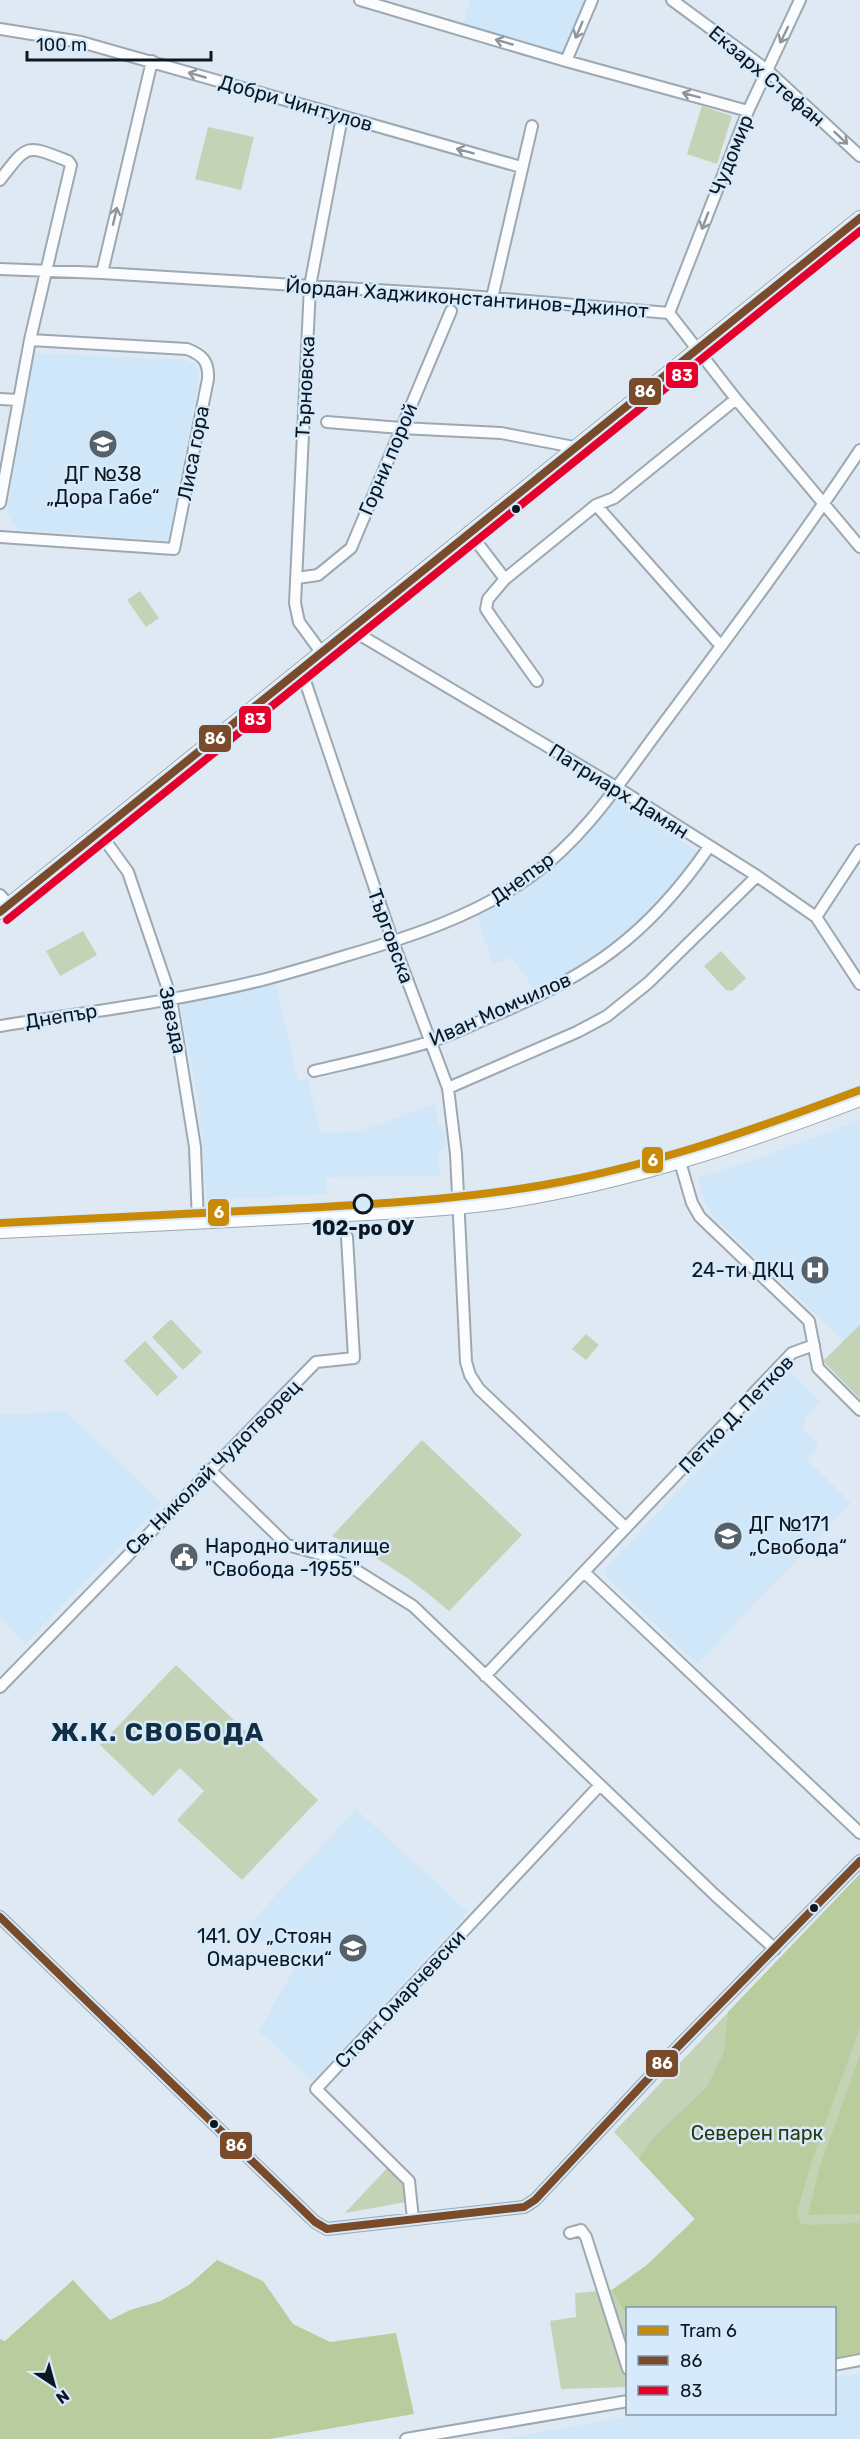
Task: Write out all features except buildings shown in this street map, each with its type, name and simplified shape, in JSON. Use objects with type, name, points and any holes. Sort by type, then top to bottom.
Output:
[{"type":"street","points":[[360,0],[566,61],[748,111]]},
{"type":"street","points":[[566,61],[592,0]]},
{"type":"street","name":"Екзарх Стефан","points":[[673,0],[767,70],[860,156]]},
{"type":"street","name":"Чудомир","points":[[669,313],[748,111],[800,0]]},
{"type":"street","name":"Добри Чинтулов","points":[[0,29],[81,42],[521,166]]},
{"type":"street","points":[[102,273],[152,61]]},
{"type":"street","name":"Търновска","points":[[321,652],[299,622],[296,603],[310,286],[342,117]]},
{"type":"street","points":[[492,298],[532,126]]},
{"type":"street","points":[[0,180],[18,157],[28,149],[37,148],[70,162],[71,166],[30,340],[0,503]]},
{"type":"street","points":[[3,904],[99,832],[696,348],[860,218]]},
{"type":"street","name":"Йордан Хаджиконстантинов-Джинот","points":[[0,269],[310,286],[669,313],[736,399],[860,547]]},
{"type":"street","name":"Горни порой","points":[[297,578],[318,575],[351,548],[450,311]]},
{"type":"street","name":"Лиса гора","points":[[0,537],[174,549],[208,379],[205,360],[197,353],[187,349],[30,340]]},
{"type":"street","points":[[0,399],[18,400]]},
{"type":"street","points":[[537,681],[486,609],[488,599],[505,579],[596,505],[614,498],[736,399]]},
{"type":"street","points":[[327,422],[401,429],[501,433],[574,447]]},
{"type":"street","name":"Днепър","points":[[0,1026],[171,998],[264,979],[393,942],[482,906],[532,875],[569,842],[616,787],[824,504],[860,450]]},
{"type":"street","points":[[596,505],[721,646]]},
{"type":"street","points":[[469,532],[505,579]]},
{"type":"street","name":"Патриарх Дамян","points":[[350,629],[616,787],[757,876],[816,917],[860,984]]},
{"type":"street","name":"Търговска","points":[[300,669],[393,942],[448,1088],[456,1154],[458,1207]]},
{"type":"street","name":"Звезда","points":[[99,832],[128,872],[171,998],[195,1147],[198,1221]]},
{"type":"street","name":"Иван Момчилов","points":[[314,1071],[430,1042],[565,984],[599,962],[642,928],[686,882],[709,847]]},
{"type":"street","points":[[816,917],[860,850]]},
{"type":"street","points":[[448,1088],[577,1032],[607,1016],[648,983],[757,876]]},
{"type":"street","points":[[0,1232],[458,1207],[565,1191],[680,1162],[750,1141],[860,1100]]},
{"type":"street","name":"Петко Д. Петков","points":[[485,1676],[792,1353],[814,1345],[809,1321],[700,1217],[692,1203],[680,1162]]},
{"type":"street","points":[[458,1207],[466,1362],[470,1375],[479,1389],[626,1528]]},
{"type":"street","name":"Св. Николай Чудотворец","points":[[0,1687],[316,1362],[354,1358],[347,1237]]},
{"type":"street","points":[[814,1345],[818,1368],[860,1410]]},
{"type":"street","points":[[210,1470],[287,1545],[324,1555],[354,1569],[413,1606],[775,1949]]},
{"type":"street","points":[[584,1572],[860,1833]]},
{"type":"street","name":"Стоян Омарчевски","points":[[413,2219],[409,2181],[316,2089],[600,1785]]},
{"type":"street","points":[[0,1917],[315,2222],[327,2229],[524,2207],[535,2200],[664,2061],[860,1861]]},
{"type":"street","points":[[570,2233],[581,2230],[586,2237],[626,2366]]},
{"type":"street","points":[[836,2365],[860,2361]]},
{"type":"street","points":[[406,2439],[626,2401]]},
{"type":"shaded area","points":[[470,0],[585,0],[561,55],[463,25]]},
{"type":"shaded area","name":"ДГ №38 „Дора Габе“","points":[[34,353],[186,360],[195,364],[200,374],[168,541],[17,529],[7,514]]},
{"type":"shaded area","points":[[615,799],[698,852],[660,899],[619,939],[577,968],[536,991],[511,957],[493,965],[477,916],[543,876],[578,843]]},
{"type":"shaded area","points":[[275,981],[298,1081],[308,1079],[320,1133],[360,1131],[435,1104],[438,1124],[444,1128],[445,1147],[438,1151],[440,1176],[327,1177],[327,1194],[207,1200],[199,1104],[180,1004]]},
{"type":"shaded area","name":"24-ти ДКЦ","points":[[860,1120],[860,1325],[844,1341],[713,1216],[705,1203],[698,1178],[765,1156]]},
{"type":"shaded area","name":"ДГ №171 „Свобода“","points":[[790,1372],[820,1402],[806,1417],[802,1429],[819,1445],[807,1459],[851,1503],[696,1663],[606,1577],[606,1568]]},
{"type":"shaded area","points":[[65,1411],[162,1503],[25,1644],[0,1617],[0,1415]]},
{"type":"shaded area","name":"141. ОУ „Стоян Омарчевски“","points":[[356,1809],[468,1912],[313,2081],[259,2031],[294,1969],[246,1928]]},
{"type":"shaded area","points":[[860,2374],[860,2439],[503,2439],[635,2415],[836,2415],[836,2378]]},
{"type":"green space","points":[[702,106],[732,116],[717,164],[687,154]]},
{"type":"green space","points":[[208,127],[254,137],[241,190],[195,179]]},
{"type":"green space","points":[[140,591],[159,618],[146,627],[127,600]]},
{"type":"green space","points":[[83,931],[97,955],[60,976],[46,951]]},
{"type":"green space","points":[[721,951],[746,978],[732,991],[726,990],[704,966]]},
{"type":"green space","points":[[171,1319],[202,1352],[183,1370],[152,1337]]},
{"type":"green space","points":[[860,1325],[860,1399],[823,1361]]},
{"type":"green space","points":[[586,1334],[599,1345],[586,1360],[572,1349]]},
{"type":"green space","points":[[145,1341],[178,1377],[157,1396],[124,1361]]},
{"type":"green space","points":[[422,1440],[522,1535],[449,1611],[393,1569],[332,1536]]},
{"type":"green space","points":[[176,1665],[318,1800],[242,1880],[177,1820],[204,1791],[180,1768],[153,1796],[100,1745]]},
{"type":"green space","name":"Северен парк","points":[[860,1874],[860,2354],[836,2358],[836,2307],[626,2307],[626,2387],[561,2389],[550,2321],[576,2317],[575,2293],[612,2290],[647,2265],[695,2219],[614,2132]]},
{"type":"green space","name":"Северен парк","points":[[860,1874],[860,2027],[812,2160],[797,2212],[800,2223],[807,2225],[860,2223],[860,2354],[836,2358],[836,2307],[626,2307],[626,2314],[612,2290],[647,2265],[695,2219],[639,2159],[653,2138],[707,2087],[724,2052],[728,2012]]},
{"type":"green space","points":[[860,2055],[860,2214],[808,2215],[820,2166]]},
{"type":"green space","points":[[390,2165],[408,2185],[406,2202],[345,2213]]},
{"type":"green space","points":[[217,2260],[263,2281],[293,2324],[330,2342],[396,2333],[414,2414],[269,2439],[0,2439],[0,2339],[5,2341],[73,2280],[110,2320],[130,2310],[161,2301],[189,2285]]},
{"type":"tram line","name":"6","points":[[0,1223],[369,1204],[468,1196],[533,1187],[603,1173],[677,1153],[860,1090]]},
{"type":"transit line","name":"86","points":[[0,912],[860,218]]},
{"type":"transit line","name":"83","points":[[7,920],[860,231]]},
{"type":"transit line","name":"86","points":[[0,1917],[315,2222],[327,2229],[524,2207],[535,2200],[672,2053],[860,1861]]},
{"type":"place","name":"ДГ №38 „Дора Габе“","points":[[103,444]]},
{"type":"place","name":"102-ро ОУ","points":[[363,1204]]},
{"type":"place","name":"24-ти ДКЦ","points":[[815,1270]]},
{"type":"place","name":"ДГ №171 „Свобода“","points":[[728,1536]]},
{"type":"place","name":"Народно читалище \"Свобода -1955\"","points":[[184,1557]]},
{"type":"place","name":"141. ОУ „Стоян Омарчевски“","points":[[353,1948]]},
{"type":"district","name":"Ж.К. СВОБОДА","points":[[158,1732]]}]
